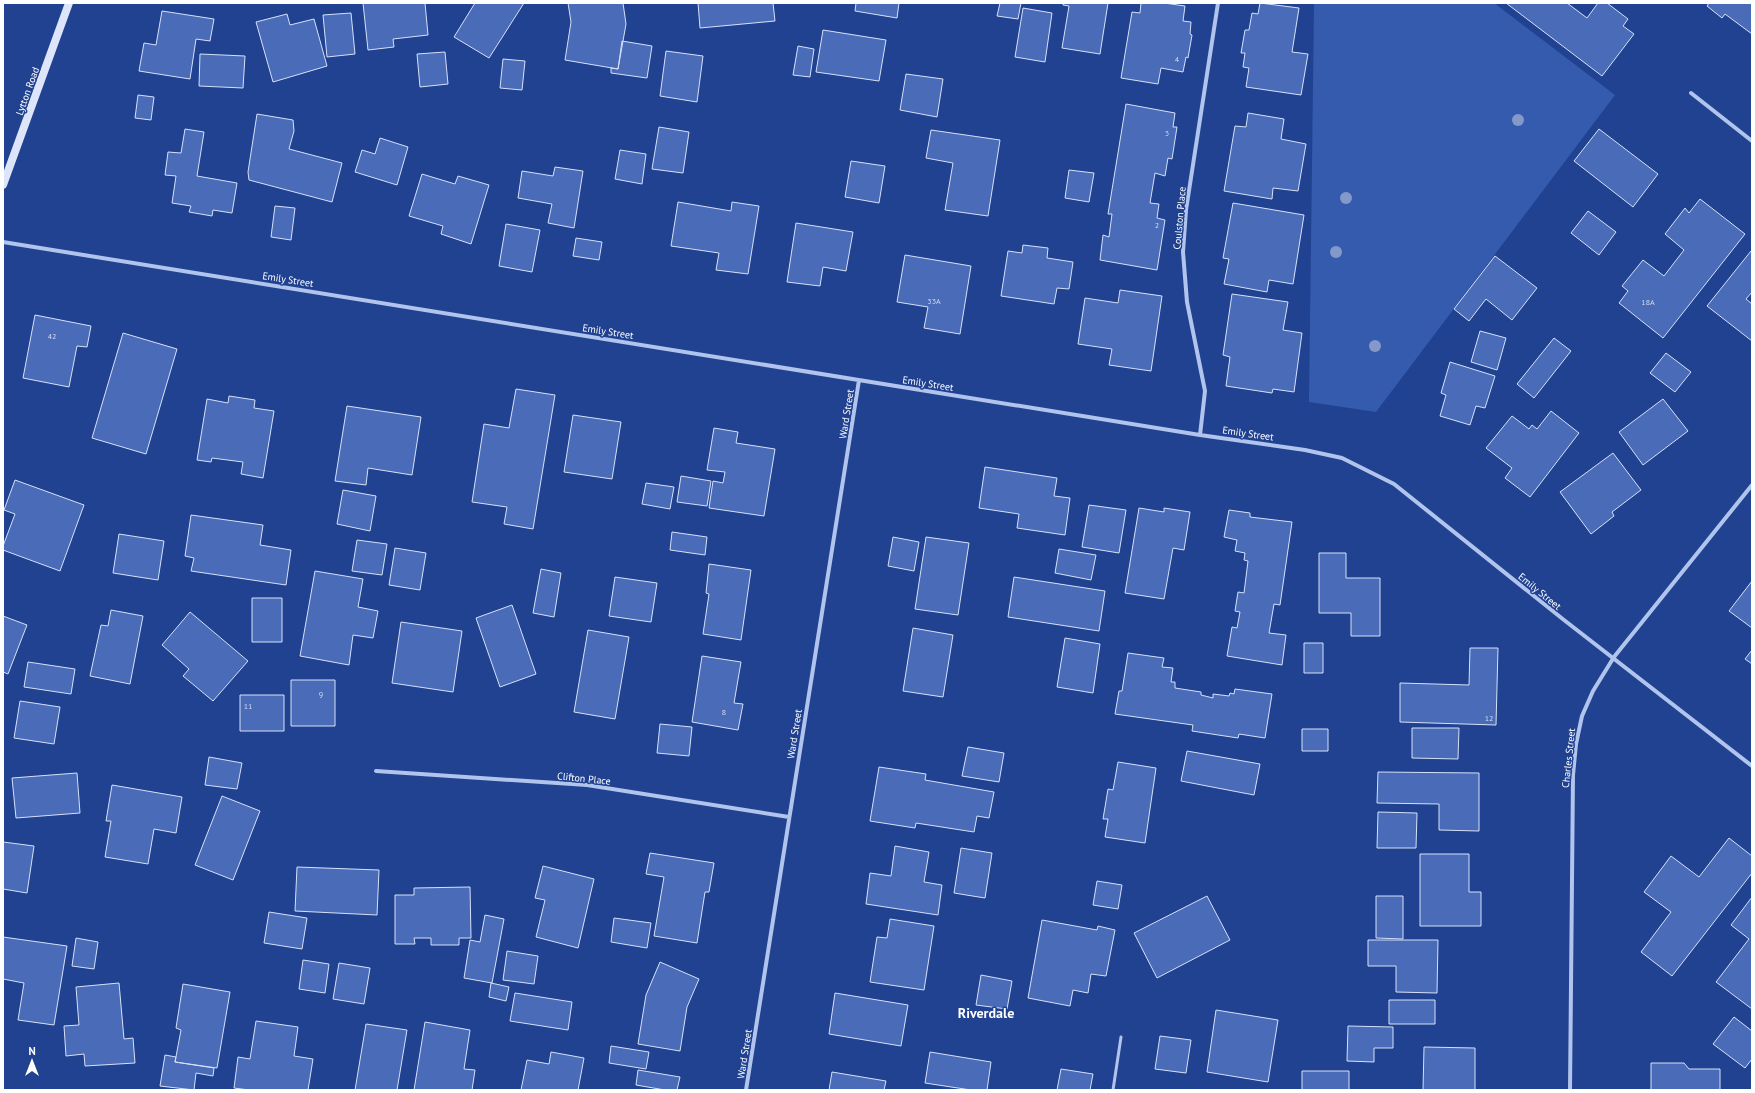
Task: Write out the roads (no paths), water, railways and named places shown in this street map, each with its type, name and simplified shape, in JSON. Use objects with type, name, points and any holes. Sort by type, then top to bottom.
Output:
[{"type":"main road","name":"Lytton Road","points":[[3,185],[69,3]]},
{"type":"street","name":"Coulston Place","points":[[1200,435],[1205,391],[1187,302],[1183,252],[1186,210],[1218,3]]},
{"type":"street","points":[[1690,92],[1752,141]]},
{"type":"street","name":"Emily Street","points":[[3,242],[1200,435],[1305,450],[1342,458],[1394,484],[1564,620],[1614,657],[1752,766]]},
{"type":"street","name":"Ward Street","points":[[746,1090],[859,380]]},
{"type":"street","name":"Charles Street","points":[[1570,1090],[1572,775],[1576,744],[1582,716],[1593,691],[1614,657],[1752,484]]},
{"type":"street","name":"Clifton Place","points":[[376,771],[587,785],[789,817]]},
{"type":"lane","points":[[1113,1090],[1121,1037]]},
{"type":"district","name":"Riverdale","points":[[986,1013]]}]
